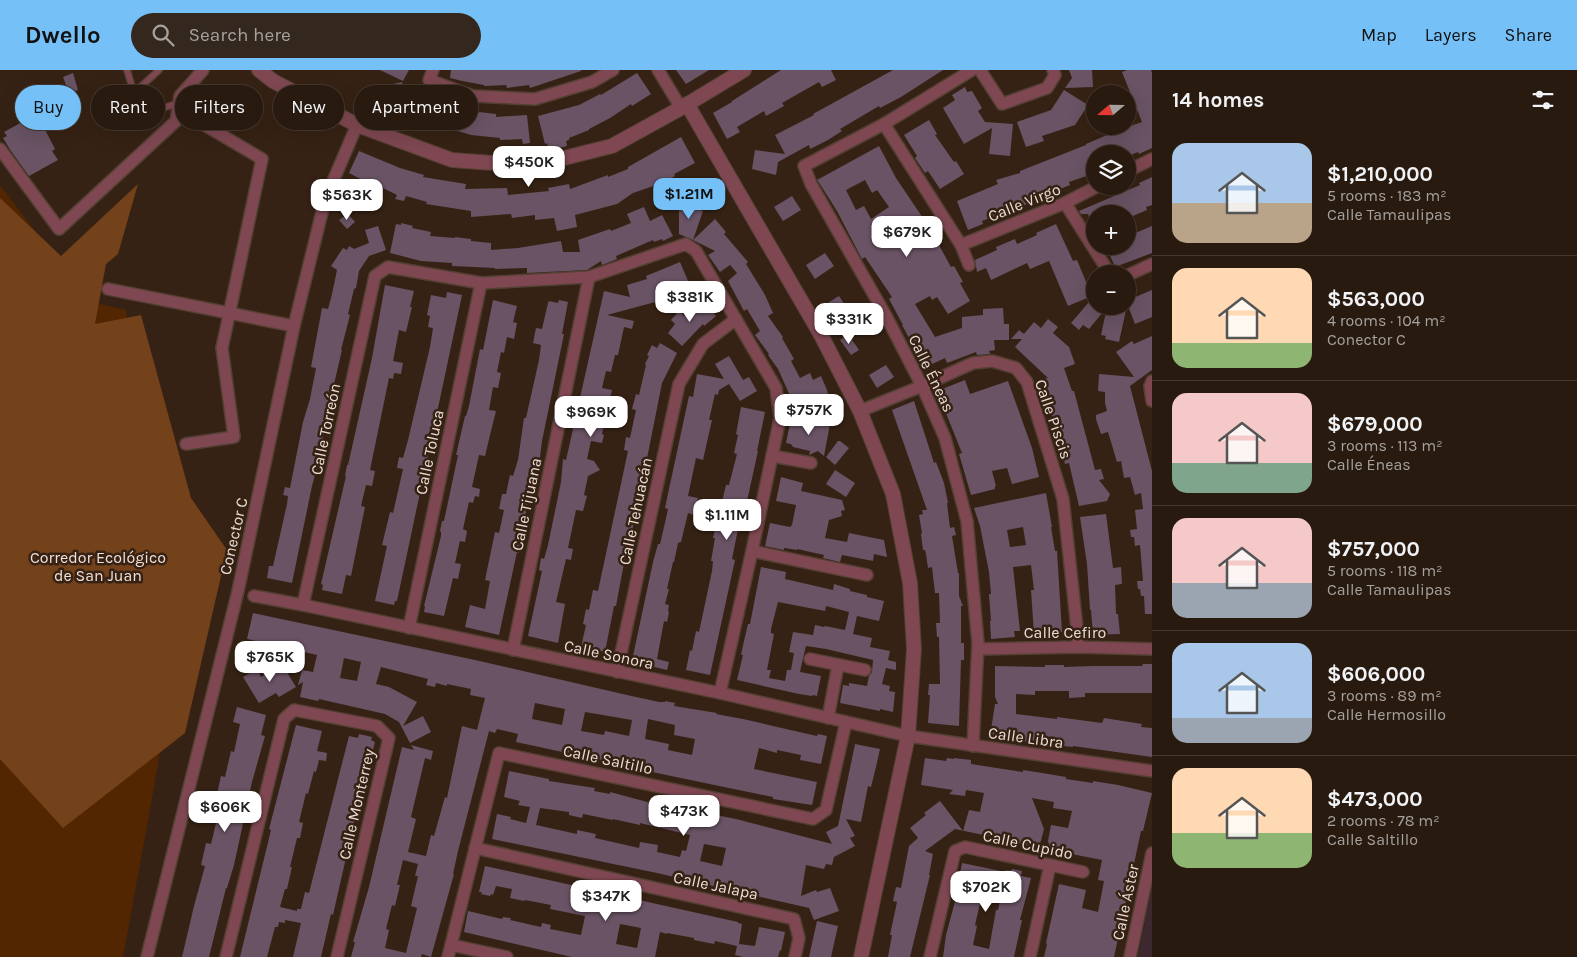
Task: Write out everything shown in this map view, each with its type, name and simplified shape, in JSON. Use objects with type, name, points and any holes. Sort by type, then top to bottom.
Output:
[{"type":"street","points":[[190,85],[203,70]]},
{"type":"street","points":[[259,70],[273,81],[354,122]]},
{"type":"street","points":[[433,70],[429,80],[473,96],[535,99],[592,82],[613,70]]},
{"type":"street","points":[[658,70],[684,106],[821,335],[860,411],[893,494],[910,583],[914,649],[908,736],[861,957]]},
{"type":"street","points":[[373,130],[452,160],[532,166],[612,146],[744,70]]},
{"type":"street","name":"Calle Éneas","points":[[972,70],[884,124],[804,166],[810,184],[886,316],[922,386],[945,438],[966,520],[979,649],[973,746]]},
{"type":"street","points":[[980,70],[1002,104],[1048,88],[1054,75],[1053,70]]},
{"type":"street","points":[[0,149],[59,229],[175,122]]},
{"type":"street","points":[[884,124],[961,245],[969,265]]},
{"type":"street","points":[[186,444],[234,437],[222,348],[262,159],[213,130]]},
{"type":"street","name":"Conector C","points":[[146,957],[238,591],[294,326],[325,200],[354,130]]},
{"type":"street","points":[[1136,167],[1152,159]]},
{"type":"street","name":"Calle Virgo","points":[[961,245],[1065,203],[1086,192]]},
{"type":"street","points":[[1065,203],[1104,265]]},
{"type":"street","points":[[481,283],[589,278],[686,244],[696,251],[736,319],[776,388],[780,418],[720,694]]},
{"type":"street","points":[[1136,271],[1152,264]]},
{"type":"street","name":"Calle Torreón","points":[[304,605],[375,276],[388,267],[481,283]]},
{"type":"street","name":"Calle Tijuana","points":[[513,650],[589,278]]},
{"type":"street","name":"Calle Toluca","points":[[409,628],[481,283]]},
{"type":"street","points":[[108,289],[294,326]]},
{"type":"street","name":"Calle Tehuacán","points":[[617,672],[679,384],[703,344],[736,319]]},
{"type":"street","name":"Calle Piscis","points":[[860,411],[973,363],[992,361],[1016,368],[1027,382],[1063,499],[1079,648]]},
{"type":"street","points":[[1152,381],[1150,386],[1152,401]]},
{"type":"street","points":[[772,456],[810,463]]},
{"type":"street","points":[[752,551],[867,575]]},
{"type":"street","name":"Calle Sonora","points":[[254,596],[720,694],[908,736]]},
{"type":"street","name":"Calle Cefiro","points":[[979,649],[1152,649]]},
{"type":"street","points":[[810,659],[865,670]]},
{"type":"street","points":[[828,718],[838,665]]},
{"type":"street","name":"Calle Monterrey","points":[[226,957],[284,719],[294,710],[377,726],[389,738],[337,957]]},
{"type":"street","name":"Calle Saltillo","points":[[448,957],[499,753],[813,819],[826,810],[846,722]]},
{"type":"street","name":"Calle Libra","points":[[908,736],[1152,771]]},
{"type":"street","name":"Calle Cupido","points":[[930,957],[955,851],[965,847],[1083,872]]},
{"type":"street","name":"Calle Jalapa","points":[[475,848],[794,919],[799,938],[794,957]]},
{"type":"street","name":"Calle Áster","points":[[1130,957],[1152,853]]},
{"type":"street","points":[[1030,957],[1050,865]]},
{"type":"street","points":[[451,945],[507,957]]},
{"type":"lane","points":[[126,70],[131,85]]},
{"type":"lane","points":[[143,85],[159,70]]},
{"type":"shaded area","points":[[1152,887],[1152,957],[1138,957]]},
{"type":"green space","name":"Corredor Ecológico de San Juan","points":[[138,184],[118,254],[106,264],[95,324],[141,315],[191,498],[227,550],[185,733],[63,828],[0,759],[0,198],[61,256]]},
{"type":"green space","name":"Corredor Ecológico de San Juan","points":[[0,185],[44,243],[72,298],[126,310],[180,631],[123,957],[0,957]]},
{"type":"building","points":[[380,70],[409,70],[403,81]]},
{"type":"building","points":[[451,70],[581,71],[530,88],[529,85],[507,88],[506,85],[484,86],[450,78]]},
{"type":"building","points":[[676,70],[709,70],[686,84]]},
{"type":"building","points":[[781,70],[831,70],[836,80],[822,87],[819,82],[782,103],[784,106],[766,116],[764,111],[737,127],[740,132],[727,139],[713,113]]},
{"type":"building","points":[[893,70],[943,70],[901,97],[880,108],[879,106],[840,129],[842,131],[828,140],[810,149],[809,145],[778,162],[776,175],[752,169],[755,150],[785,154],[775,135]]},
{"type":"building","points":[[1069,70],[1092,70],[1093,85],[1086,85],[1086,87],[1065,88],[1072,78]]},
{"type":"building","points":[[1127,70],[1151,70],[1152,73],[1152,148],[1139,154],[1136,153],[1136,145],[1086,145],[1107,135],[1136,135],[1136,124],[1142,122],[1136,107],[1136,85],[1127,85],[1122,72]]},
{"type":"building","points":[[73,73],[77,85],[66,85],[63,77]]},
{"type":"building","points":[[637,73],[651,94],[589,130],[569,138],[566,141],[567,146],[549,151],[547,143],[545,144],[538,116],[579,105],[601,95]]},
{"type":"building","points":[[402,82],[403,85],[389,85]]},
{"type":"building","points":[[965,87],[967,92],[972,91],[982,108],[978,111],[985,122],[1013,124],[1010,156],[989,154],[992,128],[964,144],[943,108],[955,100],[952,95]]},
{"type":"building","points":[[1064,90],[1086,104],[1086,108],[1075,125],[1042,136],[1044,141],[1026,147],[1017,122],[1051,110]]},
{"type":"building","points":[[479,112],[496,114],[496,117],[527,115],[530,143],[523,144],[522,139],[500,140],[500,138],[471,135],[455,130],[478,130]]},
{"type":"building","points":[[929,120],[937,134],[935,135],[964,174],[940,189],[928,171],[925,173],[915,158],[917,156],[904,135]]},
{"type":"building","points":[[15,126],[15,130],[45,130],[55,149],[52,151],[58,160],[29,176],[3,138],[7,136],[4,132]]},
{"type":"building","points":[[681,137],[695,163],[662,183],[633,193],[617,204],[575,215],[577,227],[557,231],[554,218],[535,220],[535,215],[512,218],[511,214],[471,217],[471,211],[426,204],[427,202],[406,196],[404,201],[395,199],[397,195],[349,173],[359,151],[400,168],[424,175],[423,177],[466,184],[465,189],[507,188],[508,195],[549,191],[548,188],[569,184],[570,189],[628,169],[628,167]]},
{"type":"building","points":[[1086,145],[1086,176],[1069,182],[1070,185],[1027,202],[1027,204],[982,221],[983,224],[968,230],[957,201],[998,184],[996,180],[1020,173],[1020,171]]},
{"type":"building","points":[[879,146],[896,178],[929,227],[951,267],[954,266],[963,282],[960,283],[970,301],[948,314],[937,297],[932,300],[930,296],[915,304],[935,337],[962,328],[962,317],[983,315],[983,309],[1003,308],[1004,324],[1009,324],[1009,340],[994,340],[995,350],[989,351],[990,354],[977,355],[976,352],[947,363],[945,358],[926,367],[912,336],[909,338],[889,299],[892,297],[865,257],[862,259],[837,211],[817,180]],"holes":[[[865,180],[872,193],[877,190],[889,207],[871,219],[864,206],[856,210],[846,190]]]},
{"type":"building","points":[[1152,177],[1152,205],[1146,207],[1147,210],[1136,215],[1136,205],[1093,205],[1117,195],[1136,195],[1136,187],[1140,185],[1139,183]]},
{"type":"building","points":[[792,196],[801,210],[783,221],[774,207]]},
{"type":"building","points":[[679,202],[703,211],[693,240],[679,234]]},
{"type":"building","points":[[644,207],[650,221],[662,215],[673,236],[663,241],[662,239],[654,242],[653,240],[616,256],[617,259],[602,265],[601,261],[587,270],[527,273],[527,268],[495,269],[452,266],[452,263],[421,261],[390,253],[396,224],[401,225],[401,223],[413,226],[412,228],[431,232],[430,236],[455,237],[491,243],[491,250],[561,241],[563,252],[580,252],[578,240],[610,229],[611,231],[631,223],[627,214]]},
{"type":"building","points":[[1086,208],[1086,214],[1081,214],[1079,211]]},
{"type":"building","points":[[348,214],[355,222],[347,229],[339,220]]},
{"type":"building","points":[[715,219],[726,232],[724,234],[748,262],[746,264],[765,295],[773,313],[768,316],[783,337],[794,359],[791,361],[800,378],[810,373],[813,380],[821,376],[829,399],[819,400],[821,410],[799,413],[797,396],[791,398],[778,369],[755,335],[760,331],[747,309],[744,311],[728,281],[737,273],[730,265],[720,272],[708,255],[715,251],[693,240]]},
{"type":"building","points":[[1056,224],[1073,261],[1077,260],[1086,282],[1086,298],[1068,306],[1049,261],[1030,269],[1027,263],[991,280],[986,268],[977,272],[975,260],[997,250],[996,247],[1015,239],[1017,244],[1037,235],[1036,233]]},
{"type":"building","points":[[378,226],[386,250],[369,256],[359,271],[348,314],[350,315],[327,414],[292,583],[267,578],[269,566],[273,566],[287,504],[288,496],[283,495],[285,487],[290,488],[303,422],[310,399],[316,368],[311,367],[322,308],[328,309],[337,270],[331,266],[343,248],[347,250],[349,246],[354,249],[369,243],[365,230]]},
{"type":"building","points":[[1152,226],[1152,253],[1120,265],[1114,265],[1110,255],[1136,255],[1136,233]]},
{"type":"building","points":[[825,253],[834,266],[815,279],[806,265]]},
{"type":"building","points":[[680,262],[691,288],[685,291],[687,295],[679,300],[675,291],[657,298],[659,301],[607,315],[634,321],[632,329],[624,327],[618,355],[615,355],[611,372],[606,371],[602,388],[612,390],[602,434],[604,435],[602,443],[591,441],[587,459],[594,461],[600,470],[588,476],[584,495],[587,496],[583,511],[576,510],[568,548],[573,549],[571,560],[566,559],[556,602],[565,604],[558,643],[528,636],[542,571],[539,570],[541,558],[544,559],[548,545],[561,482],[563,459],[566,460],[604,291],[630,297],[627,285],[647,279],[646,276]]},
{"type":"building","points":[[385,285],[414,291],[410,307],[412,307],[406,332],[399,330],[393,361],[403,363],[401,374],[394,373],[393,379],[389,378],[370,470],[375,471],[372,486],[366,485],[361,506],[365,507],[351,576],[346,575],[342,594],[322,590],[323,585],[321,584],[372,358]]},
{"type":"building","points":[[1152,290],[1152,317],[1135,324],[1132,315],[1136,315],[1136,297]]},
{"type":"building","points":[[447,292],[462,295],[397,601],[395,601],[394,605],[375,601],[387,546],[382,545],[390,512],[393,513],[403,469],[397,468],[399,457],[403,458],[430,347],[433,328],[428,327],[430,316],[427,315],[431,295],[446,298]]},
{"type":"building","points":[[839,296],[847,308],[833,316],[826,304]]},
{"type":"building","points":[[493,300],[517,306],[513,322],[517,323],[514,339],[507,337],[504,353],[501,352],[497,372],[501,373],[498,388],[493,387],[489,410],[496,411],[485,456],[479,455],[472,487],[480,489],[479,497],[475,496],[473,503],[469,502],[463,529],[467,531],[465,542],[460,541],[455,563],[461,564],[458,579],[453,578],[444,616],[424,612],[424,606],[441,536],[442,521],[444,521],[458,455],[456,455],[469,406],[480,349],[483,350]]},
{"type":"building","points":[[559,300],[568,302],[562,334],[564,334],[540,457],[533,476],[519,553],[517,552],[499,635],[465,627],[470,605],[485,609],[490,581],[485,580],[495,532],[499,533],[504,510],[499,509],[502,494],[506,494],[510,475],[513,476],[518,460],[524,418],[526,418],[539,360],[541,345],[533,343],[536,328],[542,329],[549,301],[558,303]]},
{"type":"building","points":[[703,301],[716,316],[704,326],[703,324],[682,346],[668,333],[675,324],[671,320],[679,311],[684,316]]},
{"type":"building","points":[[1086,306],[1086,315],[1100,315],[1089,329],[1083,325],[1079,330],[1071,323]]},
{"type":"building","points":[[859,313],[864,323],[852,330],[846,321]]},
{"type":"building","points":[[1105,315],[1125,315],[1119,342],[1105,339],[1106,336],[1101,335]]},
{"type":"building","points":[[1048,319],[1058,327],[1053,333],[1069,347],[1075,364],[1064,368],[1072,391],[1074,391],[1095,470],[1101,469],[1104,479],[1099,480],[1110,494],[1107,501],[1079,506],[1069,463],[1065,464],[1041,380],[1048,378],[1015,347],[1022,339],[1011,339],[1019,330],[1024,334],[1034,322],[1041,328]]},
{"type":"building","points":[[848,334],[859,350],[851,355],[840,340]]},
{"type":"building","points":[[1152,336],[1152,370],[1130,386],[1152,471],[1152,614],[1145,614],[1144,596],[1141,596],[1137,581],[1143,581],[1140,545],[1135,546],[1134,537],[1131,537],[1130,530],[1137,529],[1135,510],[1143,509],[1141,493],[1135,495],[1130,477],[1124,478],[1121,461],[1117,462],[1108,432],[1101,434],[1096,415],[1107,411],[1105,392],[1098,391],[1099,374],[1134,377],[1116,352],[1132,341],[1134,344]]},
{"type":"building","points":[[660,343],[677,353],[662,383],[631,537],[628,542],[605,652],[581,647],[586,625],[583,624],[586,609],[589,610],[593,590],[598,591],[628,451],[624,450],[626,437],[630,438],[636,410],[632,409],[636,394],[639,395],[645,364],[649,356],[647,355],[652,345],[657,348]]},
{"type":"building","points":[[729,356],[743,380],[749,377],[757,391],[740,401],[729,384],[719,390],[718,395],[715,394],[709,420],[712,420],[703,460],[696,458],[688,496],[698,498],[694,515],[688,513],[681,542],[678,543],[667,589],[669,589],[665,604],[669,605],[669,612],[667,622],[664,621],[657,659],[669,662],[667,670],[642,664],[643,658],[633,656],[653,562],[658,544],[660,544],[668,509],[665,508],[689,396],[693,397],[697,374],[724,379],[715,364]]},
{"type":"building","points":[[886,365],[894,377],[877,388],[869,375]]},
{"type":"building","points":[[965,380],[970,394],[1008,381],[1032,448],[1039,477],[1012,484],[1007,468],[992,471],[995,489],[971,495],[959,454],[962,453],[937,391]]},
{"type":"building","points":[[914,401],[934,463],[936,462],[944,483],[950,528],[954,527],[956,535],[952,536],[959,573],[959,596],[963,606],[961,606],[961,643],[964,643],[964,660],[961,660],[959,726],[928,723],[929,684],[940,684],[939,637],[937,637],[936,623],[940,623],[939,593],[935,593],[932,567],[928,568],[925,550],[923,550],[919,515],[923,514],[922,510],[927,510],[892,410]]},
{"type":"building","points":[[741,407],[765,412],[742,524],[739,524],[732,559],[735,560],[710,675],[686,670],[696,631],[699,632],[712,571],[713,561],[711,561],[715,529],[718,529],[719,524],[721,524],[726,503],[722,502],[726,485],[729,485],[737,454],[734,453]]},
{"type":"building","points":[[800,418],[830,424],[824,456],[818,451],[809,455],[810,451],[793,447],[791,444],[786,443],[790,423],[801,425]]},
{"type":"building","points":[[838,441],[849,448],[835,465],[826,457]]},
{"type":"building","points":[[835,470],[855,483],[846,497],[826,484]]},
{"type":"building","points":[[781,477],[803,483],[801,491],[842,500],[845,510],[841,511],[842,516],[829,520],[825,538],[847,542],[849,533],[884,540],[887,557],[874,554],[873,561],[842,555],[840,562],[823,558],[824,555],[797,549],[784,548],[784,550],[765,546],[770,523],[790,527],[792,525],[796,505],[776,501]]},
{"type":"building","points":[[1046,493],[1055,551],[1057,551],[1062,632],[1034,634],[1031,590],[1034,590],[1031,565],[1013,567],[1020,631],[1014,631],[1015,637],[991,639],[989,572],[980,526],[974,508]],"holes":[[[1023,527],[1026,545],[1010,547],[1007,530]]]},
{"type":"building","points":[[1106,514],[1113,568],[1121,567],[1122,584],[1115,585],[1116,614],[1118,614],[1120,634],[1093,635],[1087,564],[1080,517]]},
{"type":"building","points":[[761,567],[786,572],[785,579],[833,590],[834,584],[850,589],[850,591],[867,595],[867,597],[884,601],[879,621],[857,616],[853,634],[872,638],[870,647],[890,651],[888,660],[896,662],[896,670],[886,668],[882,684],[890,686],[889,691],[895,692],[893,712],[840,703],[843,685],[849,686],[849,683],[867,686],[872,672],[873,660],[826,649],[806,646],[800,672],[821,676],[817,696],[799,694],[737,680],[744,641],[748,624],[750,624]],"holes":[[[778,602],[825,611],[826,606],[849,612],[845,630],[815,625],[813,635],[793,632],[789,652],[794,653],[791,670],[787,670],[785,681],[769,678],[771,670],[767,670],[774,634],[771,633],[771,629]]]},
{"type":"building","points":[[253,613],[475,660],[659,702],[675,703],[674,706],[717,713],[817,736],[818,734],[827,736],[821,764],[800,760],[801,755],[777,750],[777,753],[759,748],[754,769],[817,782],[812,805],[773,799],[773,797],[652,772],[652,770],[619,764],[619,767],[608,764],[609,762],[516,742],[518,734],[497,729],[495,733],[489,731],[458,851],[454,874],[431,957],[422,954],[421,957],[351,957],[355,942],[353,942],[369,887],[402,747],[414,750],[411,745],[433,751],[431,760],[425,758],[411,817],[416,819],[408,852],[426,856],[431,835],[434,836],[445,797],[447,798],[462,726],[477,730],[485,698],[470,695],[471,689],[436,683],[435,687],[426,685],[428,679],[381,667],[376,684],[389,687],[417,702],[403,726],[423,716],[431,732],[410,743],[399,722],[385,714],[319,699],[318,701],[300,697],[303,682],[298,685],[302,670],[313,672],[317,655],[247,639]],"holes":[[[344,658],[361,662],[357,681],[340,678]],[[535,703],[565,709],[562,725],[532,719]],[[585,712],[632,720],[629,736],[605,731],[604,735],[581,731]],[[648,719],[675,725],[674,735],[695,739],[692,755],[668,750],[669,744],[645,739]],[[403,860],[418,864],[415,876],[418,876],[411,906],[417,908],[406,953],[385,948],[389,930],[386,929],[392,905],[395,906],[400,885],[397,885]]]},
{"type":"building","points":[[282,664],[296,687],[279,697],[276,693],[259,703],[243,677],[257,669],[261,677]]},
{"type":"building","points":[[1143,664],[1152,664],[1152,693],[1085,693],[1085,697],[1069,698],[1069,691],[1035,691],[1035,695],[1016,694],[1016,714],[1102,723],[1104,718],[1142,724],[1141,727],[1152,728],[1152,757],[1073,746],[1053,746],[1053,743],[1029,740],[1029,742],[990,736],[995,704],[998,704],[995,697],[995,666],[1142,666]]},
{"type":"building","points":[[237,707],[266,715],[261,735],[265,736],[252,782],[234,865],[226,888],[209,957],[182,957],[205,866],[201,865],[206,843],[211,844],[218,815],[216,815],[221,795],[217,794],[221,776],[225,777],[231,751],[234,752],[240,724],[233,722]]},
{"type":"building","points":[[296,725],[322,731],[317,751],[327,753],[326,761],[319,760],[308,794],[306,793],[299,822],[303,823],[300,838],[297,838],[287,889],[285,889],[280,907],[297,911],[297,909],[301,909],[305,892],[309,893],[349,736],[358,738],[359,734],[372,737],[371,740],[375,742],[321,957],[293,957],[301,923],[285,920],[285,923],[279,922],[278,927],[275,927],[267,957],[240,957],[271,830],[269,829]]},
{"type":"building","points":[[855,744],[880,749],[871,787],[868,786],[861,822],[846,819],[855,836],[850,838],[855,846],[834,857],[832,865],[826,864],[824,869],[806,865],[801,896],[816,890],[817,892],[830,888],[839,911],[814,920],[809,908],[657,873],[492,839],[497,814],[526,823],[530,807],[518,805],[520,801],[504,797],[509,771],[549,779],[549,781],[595,788],[594,791],[610,794],[610,792],[666,807],[667,805],[736,819],[832,844],[826,832],[838,826]],"holes":[[[540,808],[569,812],[569,815],[582,818],[583,814],[640,825],[640,823],[690,835],[686,851],[682,850],[680,857],[657,852],[658,845],[640,842],[639,848],[595,838],[596,834],[577,830],[577,834],[536,825]],[[704,844],[726,848],[722,866],[700,861]]]},
{"type":"building","points":[[925,758],[946,761],[947,758],[971,760],[971,764],[1023,772],[1023,770],[1093,783],[1093,781],[1118,785],[1152,793],[1143,831],[1141,831],[1114,957],[1044,957],[1059,884],[1086,890],[1082,908],[1098,912],[1104,881],[1098,880],[1102,860],[1051,850],[1048,841],[1051,825],[1068,828],[1072,811],[1053,808],[1054,802],[1032,798],[1044,829],[1039,848],[1000,839],[1000,841],[992,839],[993,837],[963,831],[969,810],[980,812],[984,793],[966,790],[965,796],[949,794],[953,790],[921,785]]},
{"type":"building","points":[[940,801],[963,831],[955,829],[925,851],[933,854],[930,875],[910,957],[888,957],[892,935],[890,935],[897,902],[893,901],[896,887],[901,888],[909,846],[918,838],[910,828],[926,815],[924,813]]},
{"type":"building","points":[[962,863],[1006,872],[1006,870],[1011,871],[1012,869],[1022,871],[1021,876],[1031,878],[1020,920],[1022,920],[1014,957],[943,957],[946,935]],"holes":[[[984,886],[1002,890],[998,910],[996,910],[989,949],[973,945],[977,926],[975,925]]]},
{"type":"building","points":[[485,866],[738,922],[742,924],[739,944],[755,946],[759,927],[785,932],[778,957],[743,957],[735,955],[737,946],[715,941],[714,944],[694,940],[694,938],[660,932],[655,957],[572,957],[464,932],[468,911],[502,919],[503,917],[511,918],[510,920],[541,927],[542,923],[551,925],[550,929],[581,935],[585,916],[550,909],[551,905],[510,898],[512,889],[496,886],[493,895],[491,894],[490,896],[479,892]],"holes":[[[620,924],[641,928],[637,948],[616,944]]]},
{"type":"building","points":[[817,921],[838,926],[831,957],[809,957]]}]
